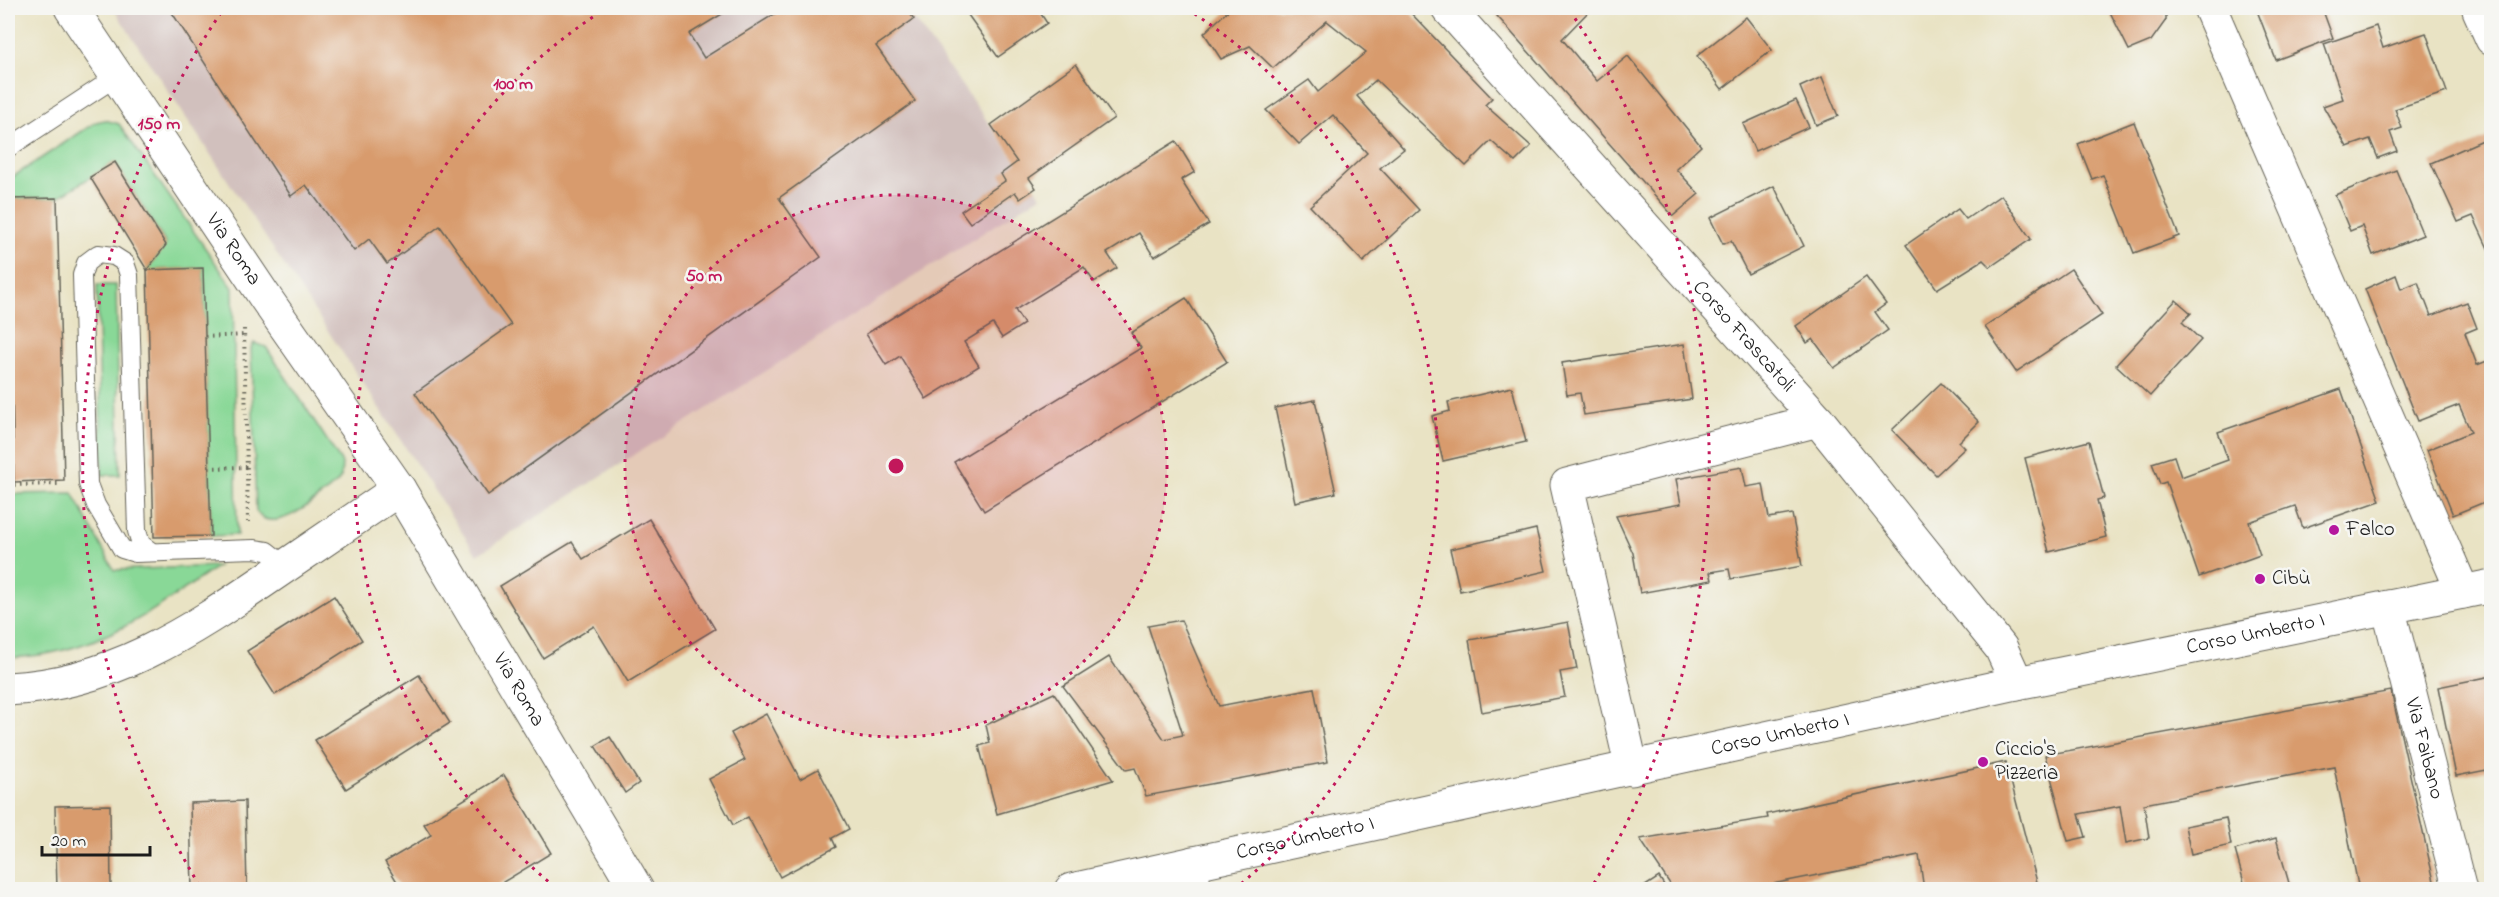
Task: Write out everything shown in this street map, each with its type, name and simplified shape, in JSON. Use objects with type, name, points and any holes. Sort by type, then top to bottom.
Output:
[{"type":"street","name":"Via Roma","points":[[71,8],[267,300],[399,489],[637,890]]},
{"type":"street","name":"Corso Frascatoli","points":[[1448,8],[1818,420],[2001,648],[2017,683]]},
{"type":"street","points":[[2210,8],[2477,589]]},
{"type":"street","points":[[1632,769],[1567,485],[1818,420]]},
{"type":"street","points":[[8,689],[68,682],[116,668],[182,634],[399,489]]},
{"type":"street","name":"Corso Umberto I","points":[[1071,890],[1193,876],[1632,769],[2017,683],[2477,589]]},
{"type":"street","name":"Via Faibano","points":[[2388,607],[2460,890]]},
{"type":"lane","points":[[8,148],[117,77]]},
{"type":"lane","points":[[152,552],[141,544],[137,531],[129,275],[125,263],[114,256],[98,254],[86,263],[82,276],[88,484],[96,505],[122,549],[135,553],[249,549],[267,551],[286,566]]},
{"type":"path","points":[[249,549],[245,318],[267,300]]},
{"type":"path","points":[[206,336],[244,335]]},
{"type":"path","points":[[209,468],[247,467]]},
{"type":"path","points":[[8,485],[88,484]]},
{"type":"shaded area","points":[[113,8],[906,8],[1041,196],[477,555]]},
{"type":"green space","points":[[105,120],[119,124],[233,288],[237,535],[211,536],[203,268],[147,270],[166,244],[115,162],[57,198],[8,199],[8,180],[96,122]]},
{"type":"green space","points":[[8,259],[14,482],[8,482]]},
{"type":"green space","points":[[97,285],[116,285],[120,475],[102,475]]},
{"type":"green space","points":[[254,343],[266,347],[342,463],[341,477],[337,483],[296,512],[285,518],[273,520],[264,518],[256,511],[251,348]]},
{"type":"green space","points":[[73,493],[114,570],[218,566],[120,629],[68,649],[8,658],[8,494]]},
{"type":"building","points":[[169,8],[732,8],[689,34],[704,58],[784,8],[906,8],[914,19],[876,46],[915,101],[779,198],[821,257],[488,495],[415,393],[511,325],[440,226],[387,264],[369,239],[354,251],[306,185],[291,196]]},
{"type":"building","points":[[963,8],[1037,8],[1047,23],[998,57]]},
{"type":"building","points":[[1231,8],[1406,8],[1492,98],[1485,105],[1531,146],[1515,162],[1491,141],[1466,166],[1376,80],[1357,96],[1404,149],[1380,168],[1419,210],[1363,262],[1310,206],[1367,153],[1333,115],[1299,144],[1266,110],[1309,80],[1318,92],[1366,52],[1327,21],[1273,68],[1250,46],[1221,59],[1204,33]]},
{"type":"building","points":[[1490,8],[1592,8],[1562,39],[1597,81],[1628,56],[1701,146],[1676,169],[1699,194],[1673,216]]},
{"type":"building","points":[[2082,8],[2095,8],[2085,13]]},
{"type":"building","points":[[2108,8],[2166,8],[2166,20],[2151,41],[2129,50]]},
{"type":"building","points":[[2256,8],[2322,8],[2333,38],[2276,60]]},
{"type":"building","points":[[1746,17],[1772,50],[1722,89],[1697,56]]},
{"type":"building","points":[[2376,26],[2383,48],[2426,33],[2447,92],[2395,109],[2402,128],[2390,132],[2397,151],[2378,158],[2370,139],[2347,147],[2323,106],[2343,99],[2324,44]]},
{"type":"building","points":[[1076,64],[1114,118],[1029,178],[1036,188],[1020,199],[1015,192],[970,223],[961,211],[1005,181],[1001,174],[1017,162],[991,125]]},
{"type":"building","points":[[1822,77],[1838,116],[1816,125],[1800,87]]},
{"type":"building","points":[[1796,100],[1809,127],[1755,151],[1743,124]]},
{"type":"building","points":[[2134,122],[2179,236],[2134,253],[2103,175],[2092,179],[2078,144]]},
{"type":"building","points":[[2492,136],[2492,257],[2473,216],[2458,222],[2431,163]]},
{"type":"building","points":[[1176,141],[1195,172],[1181,180],[1209,224],[1154,257],[1139,233],[1107,253],[1117,268],[1094,282],[1084,267],[1015,310],[1024,324],[1002,338],[993,324],[964,342],[979,366],[926,399],[900,356],[886,365],[866,334]]},
{"type":"building","points":[[115,162],[166,245],[147,270],[90,177]]},
{"type":"building","points":[[2396,170],[2423,235],[2373,255],[2362,226],[2350,231],[2335,195]]},
{"type":"building","points":[[1774,186],[1804,246],[1748,274],[1731,241],[1723,244],[1710,218]]},
{"type":"building","points":[[2001,195],[2031,239],[1990,267],[1983,260],[1937,289],[1906,245],[1958,209],[1966,219]]},
{"type":"building","points":[[57,198],[64,480],[14,482],[8,199]]},
{"type":"building","points":[[203,268],[211,536],[154,537],[147,270]]},
{"type":"building","points":[[2071,269],[2102,315],[2016,372],[1985,327]]},
{"type":"building","points":[[2396,275],[2401,289],[2418,282],[2431,316],[2467,302],[2477,328],[2465,333],[2477,365],[2492,359],[2492,499],[2453,515],[2427,450],[2471,432],[2459,405],[2418,421],[2365,289]]},
{"type":"building","points":[[1866,277],[1886,304],[1875,312],[1888,330],[1834,368],[1813,339],[1807,343],[1796,326]]},
{"type":"building","points":[[1186,298],[1227,362],[984,511],[954,462],[1141,348],[1131,333]]},
{"type":"building","points":[[2176,300],[2191,313],[2182,322],[2201,340],[2150,396],[2116,365]]},
{"type":"building","points":[[1684,344],[1692,399],[1584,415],[1580,393],[1567,395],[1562,363]]},
{"type":"building","points":[[1941,383],[1979,422],[1959,442],[1965,448],[1936,475],[1892,430]]},
{"type":"building","points":[[1512,387],[1526,442],[1443,461],[1432,416],[1450,411],[1448,402]]},
{"type":"building","points":[[2341,389],[2380,501],[2303,528],[2295,506],[2249,522],[2260,555],[2199,577],[2166,482],[2160,484],[2152,463],[2174,456],[2181,477],[2228,460],[2218,432]]},
{"type":"building","points":[[1315,400],[1336,493],[1295,502],[1275,408]]},
{"type":"building","points":[[2089,441],[2104,498],[2097,500],[2106,537],[2049,552],[2025,458]]},
{"type":"building","points":[[1742,467],[1746,487],[1763,484],[1769,518],[1792,514],[1802,566],[1731,579],[1729,569],[1710,572],[1712,580],[1640,593],[1633,553],[1616,516],[1681,504],[1676,479]]},
{"type":"building","points":[[649,519],[715,629],[628,682],[594,626],[543,658],[500,586],[572,542],[583,559]]},
{"type":"building","points":[[1536,529],[1546,571],[1460,591],[1450,549]]},
{"type":"building","points":[[334,596],[362,640],[275,695],[247,651]]},
{"type":"building","points":[[1181,620],[1219,706],[1314,688],[1328,762],[1146,796],[1135,768],[1126,770],[1063,686],[1109,657],[1164,739],[1183,735],[1148,626]]},
{"type":"building","points":[[1568,622],[1577,669],[1560,672],[1565,697],[1482,712],[1469,640]]},
{"type":"building","points":[[419,675],[450,723],[346,789],[315,740]]},
{"type":"building","points":[[2492,676],[2492,769],[2456,776],[2438,687]]},
{"type":"building","points":[[2391,691],[2436,890],[2359,890],[2334,767],[2144,804],[2149,838],[2126,843],[2120,806],[2079,814],[2086,837],[2068,841],[2045,755]]},
{"type":"building","points":[[1054,693],[1113,780],[997,814],[979,746],[990,743],[986,725]]},
{"type":"building","points":[[766,714],[800,779],[818,769],[849,829],[832,838],[836,847],[780,877],[748,817],[733,825],[709,779],[745,760],[731,733]]},
{"type":"building","points":[[610,737],[639,783],[625,793],[595,746]]},
{"type":"building","points":[[2006,762],[2039,890],[1924,890],[1919,855],[1742,890],[1674,890],[1640,839],[1768,818],[1767,814]]},
{"type":"building","points":[[504,775],[551,853],[490,890],[402,890],[385,862],[431,835],[424,824]]},
{"type":"building","points":[[245,801],[247,890],[192,890],[190,803]]},
{"type":"building","points":[[110,805],[111,890],[57,890],[55,806]]},
{"type":"building","points":[[2226,818],[2231,845],[2191,854],[2185,826]]},
{"type":"building","points":[[2276,838],[2291,890],[2246,890],[2235,850]]},
{"type":"building","points":[[1659,877],[1667,890],[1639,890]]},
{"type":"place","name":"Falco","points":[[2334,530]]},
{"type":"place","name":"Cibù","points":[[2260,579]]},
{"type":"place","name":"Ciccio's Pizzeria","points":[[1983,762]]}]
